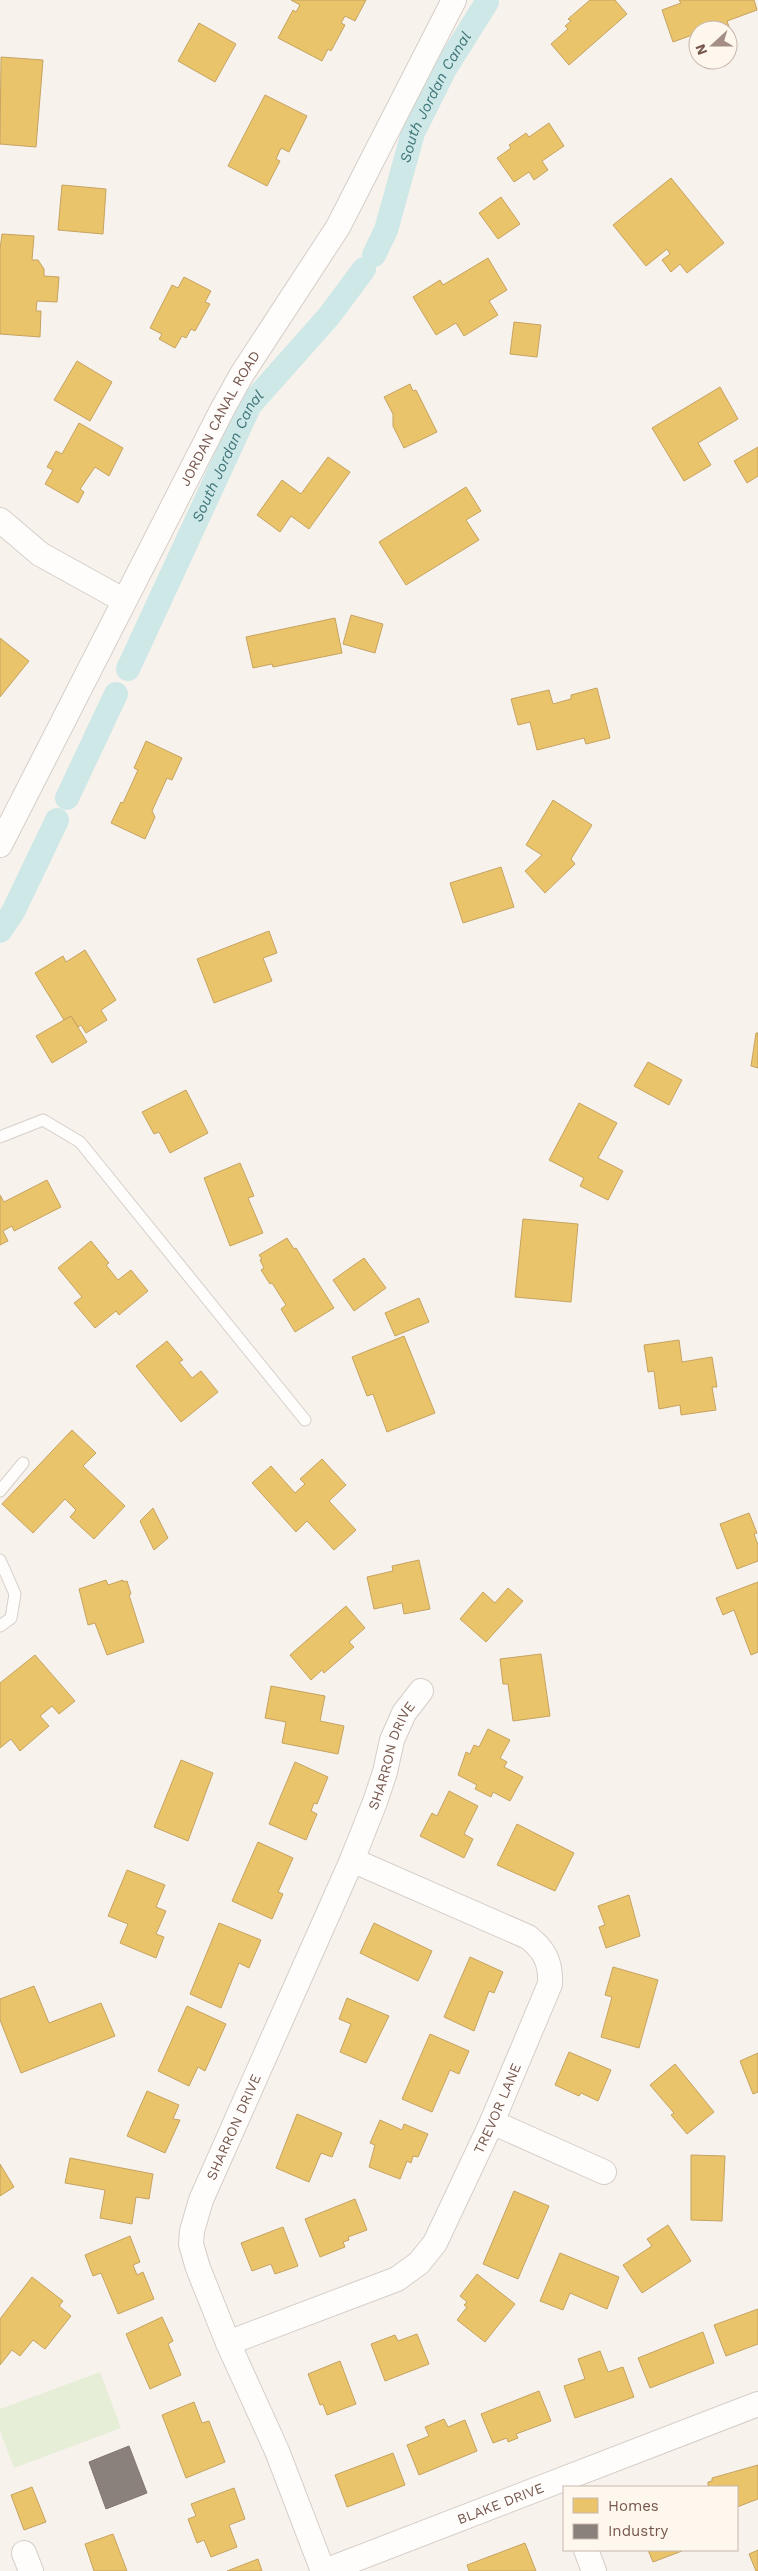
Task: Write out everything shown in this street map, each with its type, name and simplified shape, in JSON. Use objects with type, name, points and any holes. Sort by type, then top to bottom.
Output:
[{"type":"street","name":"JORDAN CANAL ROAD","points":[[0,845],[124,600],[242,374],[338,227],[454,0]]},
{"type":"street","points":[[0,520],[40,554],[124,600]]},
{"type":"street","name":"SHARRON DRIVE","points":[[324,2571],[277,2451],[228,2343],[191,2244],[194,2218],[352,1860],[375,1802],[392,1740],[404,1713],[421,1690]]},
{"type":"street","name":"TREVOR LANE","points":[[228,2343],[397,2279],[419,2263],[435,2243],[492,2122],[550,1984],[547,1957],[539,1946],[528,1937],[352,1860]]},
{"type":"street","points":[[492,2122],[604,2172]]},
{"type":"street","name":"BLAKE DRIVE","points":[[564,2486],[758,2404]]},
{"type":"street","name":"BLAKE DRIVE","points":[[324,2571],[562,2487]]},
{"type":"street","points":[[586,2551],[594,2571]]},
{"type":"lane","points":[[0,1137],[43,1120],[80,1142],[305,1420]]},
{"type":"lane","points":[[0,1491],[23,1463]]},
{"type":"lane","points":[[0,1560],[15,1594],[12,1618],[0,1626]]},
{"type":"green space","points":[[100,2372],[121,2428],[14,2468],[0,2431],[0,2409]]},
{"type":"building: Homes","points":[[291,0],[366,0],[355,21],[345,16],[341,23],[345,25],[331,51],[328,49],[322,61],[278,38],[293,10],[296,12],[300,5]]},
{"type":"building: Homes","points":[[590,0],[615,0],[627,14],[569,65],[551,44],[568,29],[565,26],[571,21],[568,19]]},
{"type":"building: Homes","points":[[679,0],[754,0],[757,10],[730,20],[688,20],[688,37],[673,42],[662,10],[681,3]]},
{"type":"building: Homes","points":[[199,23],[236,44],[215,82],[178,61]]},
{"type":"building: Homes","points":[[1,57],[43,60],[36,147],[0,144]]},
{"type":"building: Homes","points":[[265,95],[307,116],[289,152],[281,148],[276,159],[280,161],[267,186],[228,166]]},
{"type":"building: Homes","points":[[549,123],[564,146],[542,161],[548,170],[534,180],[529,172],[514,182],[497,158],[511,148],[509,145],[526,133],[529,137]]},
{"type":"building: Homes","points":[[671,178],[724,243],[687,273],[680,264],[671,272],[662,260],[670,254],[667,249],[646,266],[613,225]]},
{"type":"building: Homes","points":[[62,185],[106,189],[103,234],[58,230]]},
{"type":"building: Homes","points":[[501,197],[520,224],[498,239],[479,213]]},
{"type":"building: Homes","points":[[2,234],[34,236],[32,260],[38,260],[44,269],[44,276],[59,277],[57,302],[37,301],[36,311],[41,311],[40,337],[0,334],[0,249]]},
{"type":"building: Homes","points":[[488,258],[507,290],[489,301],[498,315],[464,336],[456,323],[436,335],[413,297],[440,280],[443,285]]},
{"type":"building: Homes","points":[[184,277],[211,291],[205,302],[210,304],[195,331],[191,329],[186,338],[182,336],[175,348],[159,339],[162,334],[150,328],[172,285],[178,288]]},
{"type":"building: Homes","points":[[514,322],[541,325],[537,357],[510,354]]},
{"type":"building: Homes","points":[[77,361],[112,382],[90,421],[54,400]]},
{"type":"building: Homes","points":[[410,384],[413,391],[416,390],[437,432],[404,448],[393,426],[393,414],[384,397]]},
{"type":"building: Homes","points":[[720,387],[738,419],[698,443],[711,465],[684,481],[652,428]]},
{"type":"building: Homes","points":[[79,423],[123,448],[109,476],[95,467],[80,489],[84,492],[78,503],[45,484],[53,470],[47,467],[56,451],[62,454]]},
{"type":"building: Homes","points":[[758,447],[758,476],[747,483],[734,461]]},
{"type":"building: Homes","points":[[328,457],[350,472],[309,529],[291,516],[280,532],[257,515],[282,480],[301,494]]},
{"type":"building: Homes","points":[[466,487],[481,511],[466,520],[479,540],[406,585],[379,542]]},
{"type":"building: Homes","points":[[351,615],[383,624],[375,653],[343,644]]},
{"type":"building: Homes","points":[[335,618],[342,653],[273,667],[272,664],[253,668],[246,637]]},
{"type":"building: Homes","points":[[0,638],[29,661],[0,697]]},
{"type":"building: Homes","points":[[597,688],[610,738],[586,744],[584,738],[537,750],[530,722],[518,725],[511,699],[549,690],[553,704],[571,699],[571,695]]},
{"type":"building: Homes","points":[[146,741],[182,758],[172,780],[167,778],[152,811],[155,817],[145,839],[111,823],[121,802],[123,803],[138,770],[134,768]]},
{"type":"building: Homes","points":[[553,800],[592,825],[571,859],[575,864],[545,893],[525,871],[542,855],[526,845]]},
{"type":"building: Homes","points":[[501,867],[514,907],[463,923],[450,883]]},
{"type":"building: Homes","points":[[269,931],[277,953],[263,958],[272,981],[214,1003],[197,959]]},
{"type":"building: Homes","points":[[85,950],[116,1000],[101,1010],[107,1020],[86,1033],[81,1025],[78,1027],[71,1016],[64,1020],[35,973],[63,956],[66,962]]},
{"type":"building: Homes","points":[[71,1016],[87,1042],[52,1063],[36,1036]]},
{"type":"building: Homes","points":[[756,1033],[758,1033],[758,1068],[751,1066]]},
{"type":"building: Homes","points":[[648,1062],[682,1080],[669,1105],[634,1086]]},
{"type":"building: Homes","points":[[186,1090],[208,1133],[170,1153],[159,1132],[154,1134],[142,1112]]},
{"type":"building: Homes","points":[[579,1103],[617,1123],[598,1158],[623,1171],[608,1200],[580,1186],[584,1178],[549,1160]]},
{"type":"building: Homes","points":[[240,1163],[254,1196],[248,1198],[263,1233],[230,1246],[204,1178]]},
{"type":"building: Homes","points":[[47,1180],[61,1207],[14,1231],[12,1226],[3,1231],[8,1241],[0,1245],[0,1195],[4,1202]]},
{"type":"building: Homes","points":[[523,1219],[578,1224],[571,1302],[515,1297]]},
{"type":"building: Homes","points":[[287,1238],[294,1249],[296,1248],[334,1308],[295,1332],[281,1309],[286,1305],[261,1270],[264,1268],[259,1255]]},
{"type":"building: Homes","points":[[91,1241],[109,1263],[106,1265],[118,1280],[131,1270],[148,1291],[119,1315],[116,1311],[95,1328],[74,1303],[82,1297],[58,1268]]},
{"type":"building: Homes","points":[[364,1258],[386,1288],[354,1311],[333,1280]]},
{"type":"building: Homes","points":[[419,1298],[429,1322],[395,1336],[385,1313]]},
{"type":"building: Homes","points":[[404,1336],[435,1413],[387,1432],[373,1394],[367,1396],[352,1357]]},
{"type":"building: Homes","points":[[679,1340],[682,1362],[712,1357],[717,1387],[712,1387],[716,1410],[681,1415],[680,1405],[659,1409],[654,1371],[648,1372],[644,1345]]},
{"type":"building: Homes","points":[[167,1341],[183,1360],[179,1362],[192,1378],[201,1371],[218,1392],[181,1422],[136,1366]]},
{"type":"building: Homes","points":[[72,1430],[96,1453],[83,1466],[125,1506],[94,1539],[70,1517],[76,1510],[65,1499],[33,1533],[2,1504]]},
{"type":"building: Homes","points":[[322,1459],[346,1485],[329,1501],[356,1530],[334,1550],[307,1521],[296,1532],[252,1483],[271,1466],[295,1493],[305,1484],[300,1479]]},
{"type":"building: Homes","points":[[153,1508],[168,1538],[154,1550],[140,1521]]},
{"type":"building: Homes","points":[[749,1513],[757,1533],[754,1534],[758,1545],[758,1561],[737,1569],[720,1524]]},
{"type":"building: Homes","points":[[419,1560],[430,1609],[404,1614],[402,1603],[374,1609],[367,1577],[393,1571],[392,1566]]},
{"type":"building: Homes","points":[[106,1580],[108,1585],[123,1580],[123,1582],[127,1581],[131,1594],[129,1595],[144,1642],[107,1655],[95,1623],[88,1625],[79,1589]]},
{"type":"building: Homes","points":[[758,1582],[758,1652],[751,1655],[734,1610],[723,1615],[716,1598]]},
{"type":"building: Homes","points":[[508,1588],[523,1601],[486,1642],[460,1619],[483,1592],[495,1603]]},
{"type":"building: Homes","points":[[346,1606],[365,1628],[349,1642],[354,1647],[324,1673],[322,1670],[311,1680],[290,1655]]},
{"type":"building: Homes","points":[[541,1654],[550,1716],[513,1721],[508,1684],[503,1684],[500,1659]]},
{"type":"building: Homes","points":[[35,1655],[75,1701],[59,1714],[52,1706],[40,1716],[49,1726],[20,1751],[11,1739],[0,1748],[0,1683]]},
{"type":"building: Homes","points":[[271,1686],[325,1696],[320,1721],[344,1726],[338,1754],[282,1743],[286,1722],[265,1718]]},
{"type":"building: Homes","points":[[488,1729],[510,1740],[500,1758],[507,1762],[504,1767],[523,1777],[510,1801],[493,1792],[491,1797],[475,1789],[477,1785],[458,1775],[466,1752],[470,1754],[474,1745],[479,1747]]},
{"type":"building: Homes","points":[[181,1760],[213,1773],[188,1841],[154,1827]]},
{"type":"building: Homes","points":[[295,1762],[328,1777],[317,1804],[314,1803],[311,1811],[317,1814],[306,1840],[269,1824]]},
{"type":"building: Homes","points":[[449,1791],[478,1806],[464,1834],[473,1839],[464,1858],[420,1836],[432,1813],[437,1816]]},
{"type":"building: Homes","points":[[517,1824],[574,1853],[555,1891],[497,1865]]},
{"type":"building: Homes","points":[[258,1842],[293,1858],[278,1892],[283,1894],[272,1919],[232,1901]]},
{"type":"building: Homes","points":[[127,1870],[165,1885],[156,1907],[166,1911],[156,1934],[164,1937],[156,1958],[120,1943],[128,1924],[108,1916]]},
{"type":"building: Homes","points":[[629,1895],[640,1936],[606,1948],[599,1927],[605,1925],[598,1906]]},
{"type":"building: Homes","points":[[219,1923],[261,1940],[249,1968],[239,1963],[221,2008],[190,1994]]},
{"type":"building: Homes","points":[[374,1923],[432,1951],[418,1981],[360,1953]]},
{"type":"building: Homes","points":[[470,1957],[503,1972],[494,1993],[489,1991],[474,2031],[444,2017]]},
{"type":"building: Homes","points":[[613,1967],[658,1980],[639,2048],[601,2037],[612,1997],[605,1995]]},
{"type":"building: Homes","points":[[34,1986],[49,2023],[101,2003],[115,2036],[21,2073],[0,2020],[0,1999]]},
{"type":"building: Homes","points":[[347,1998],[389,2016],[366,2063],[340,2052],[351,2024],[339,2019]]},
{"type":"building: Homes","points":[[187,2006],[226,2024],[205,2071],[198,2067],[189,2086],[158,2071]]},
{"type":"building: Homes","points":[[430,2034],[469,2051],[459,2074],[450,2070],[432,2112],[402,2099]]},
{"type":"building: Homes","points":[[569,2052],[611,2070],[598,2101],[581,2093],[579,2096],[555,2085]]},
{"type":"building: Homes","points":[[758,2053],[758,2092],[753,2094],[740,2061]]},
{"type":"building: Homes","points":[[675,2064],[714,2112],[687,2134],[671,2115],[674,2113],[650,2085]]},
{"type":"building: Homes","points":[[147,2091],[179,2105],[173,2119],[180,2120],[165,2153],[127,2136]]},
{"type":"building: Homes","points":[[297,2114],[342,2133],[332,2157],[321,2153],[309,2182],[276,2168]]},
{"type":"building: Homes","points":[[380,2120],[402,2130],[404,2124],[428,2134],[418,2157],[413,2156],[411,2163],[407,2161],[400,2179],[369,2167],[375,2145],[370,2143]]},
{"type":"building: Homes","points":[[691,2155],[725,2156],[722,2221],[691,2220]]},
{"type":"building: Homes","points":[[70,2158],[153,2174],[149,2199],[136,2197],[132,2224],[100,2218],[105,2190],[65,2183]]},
{"type":"building: Homes","points":[[0,2164],[14,2187],[0,2196]]},
{"type":"building: Homes","points":[[514,2191],[549,2206],[518,2279],[483,2264]]},
{"type":"building: Homes","points":[[355,2199],[367,2230],[348,2237],[349,2240],[343,2242],[345,2247],[320,2257],[305,2219]]},
{"type":"building: Homes","points":[[668,2225],[691,2261],[642,2293],[623,2265],[652,2246],[647,2239]]},
{"type":"building: Homes","points":[[283,2227],[298,2266],[275,2274],[271,2264],[252,2271],[241,2243]]},
{"type":"building: Homes","points":[[130,2236],[140,2262],[133,2265],[137,2275],[143,2272],[154,2299],[118,2314],[101,2273],[93,2276],[85,2255]]},
{"type":"building: Homes","points":[[560,2253],[619,2277],[607,2309],[570,2293],[563,2310],[540,2301]]},
{"type":"building: Homes","points":[[477,2274],[515,2304],[485,2342],[457,2320],[467,2307],[464,2305],[467,2302],[460,2296]]},
{"type":"building: Homes","points":[[32,2277],[63,2301],[59,2306],[71,2316],[45,2349],[33,2340],[20,2356],[12,2350],[0,2365],[0,2319]]},
{"type":"building: Homes","points":[[758,2309],[758,2344],[726,2356],[714,2325]]},
{"type":"building: Homes","points":[[162,2317],[173,2341],[168,2344],[181,2375],[150,2389],[126,2334]]},
{"type":"building: Homes","points":[[703,2332],[714,2363],[650,2388],[638,2358]]},
{"type":"building: Homes","points":[[417,2334],[429,2364],[385,2381],[371,2344],[395,2335],[398,2341]]},
{"type":"building: Homes","points":[[600,2351],[608,2372],[623,2367],[634,2397],[575,2418],[564,2386],[585,2379],[578,2359]]},
{"type":"building: Homes","points":[[340,2361],[356,2404],[327,2415],[323,2404],[320,2405],[308,2374]]},
{"type":"building: Homes","points":[[539,2391],[551,2421],[516,2434],[518,2438],[508,2442],[507,2438],[493,2443],[481,2414]]},
{"type":"building: Homes","points":[[194,2402],[202,2423],[209,2421],[225,2462],[186,2478],[162,2415]]},
{"type":"building: Homes","points":[[444,2419],[448,2427],[465,2420],[477,2451],[419,2475],[407,2445],[429,2436],[425,2427]]},
{"type":"building: Homes","points":[[393,2453],[405,2485],[347,2507],[335,2475]]},
{"type":"building: Homes","points":[[758,2465],[758,2499],[738,2507],[738,2486],[708,2486],[708,2482],[712,2481],[712,2478]]},
{"type":"building: Homes","points":[[32,2487],[46,2522],[24,2530],[11,2495]]},
{"type":"building: Homes","points":[[234,2488],[245,2519],[229,2525],[237,2547],[211,2557],[204,2540],[197,2543],[188,2519],[196,2516],[191,2504]]},
{"type":"building: Homes","points":[[113,2534],[127,2571],[94,2571],[85,2544]]},
{"type":"building: Homes","points":[[525,2543],[536,2571],[469,2571],[467,2565]]},
{"type":"building: Homes","points":[[758,2550],[758,2571],[756,2571],[749,2554]]},
{"type":"building: Homes","points":[[648,2551],[682,2551],[653,2562]]},
{"type":"building: Homes","points":[[258,2559],[262,2571],[227,2571]]},
{"type":"building: Industry","points":[[129,2446],[147,2493],[106,2509],[89,2462]]},
{"type":"waterway","name":"South Jordan Canal","points":[[374,255],[386,230],[413,133],[445,69],[487,2]]},
{"type":"waterway","name":"South Jordan Canal","points":[[128,669],[250,405],[329,316],[364,269]]},
{"type":"waterway","name":"South Jordan Canal","points":[[67,798],[116,694]]},
{"type":"waterway","name":"South Jordan Canal","points":[[0,931],[13,912],[57,820]]}]
